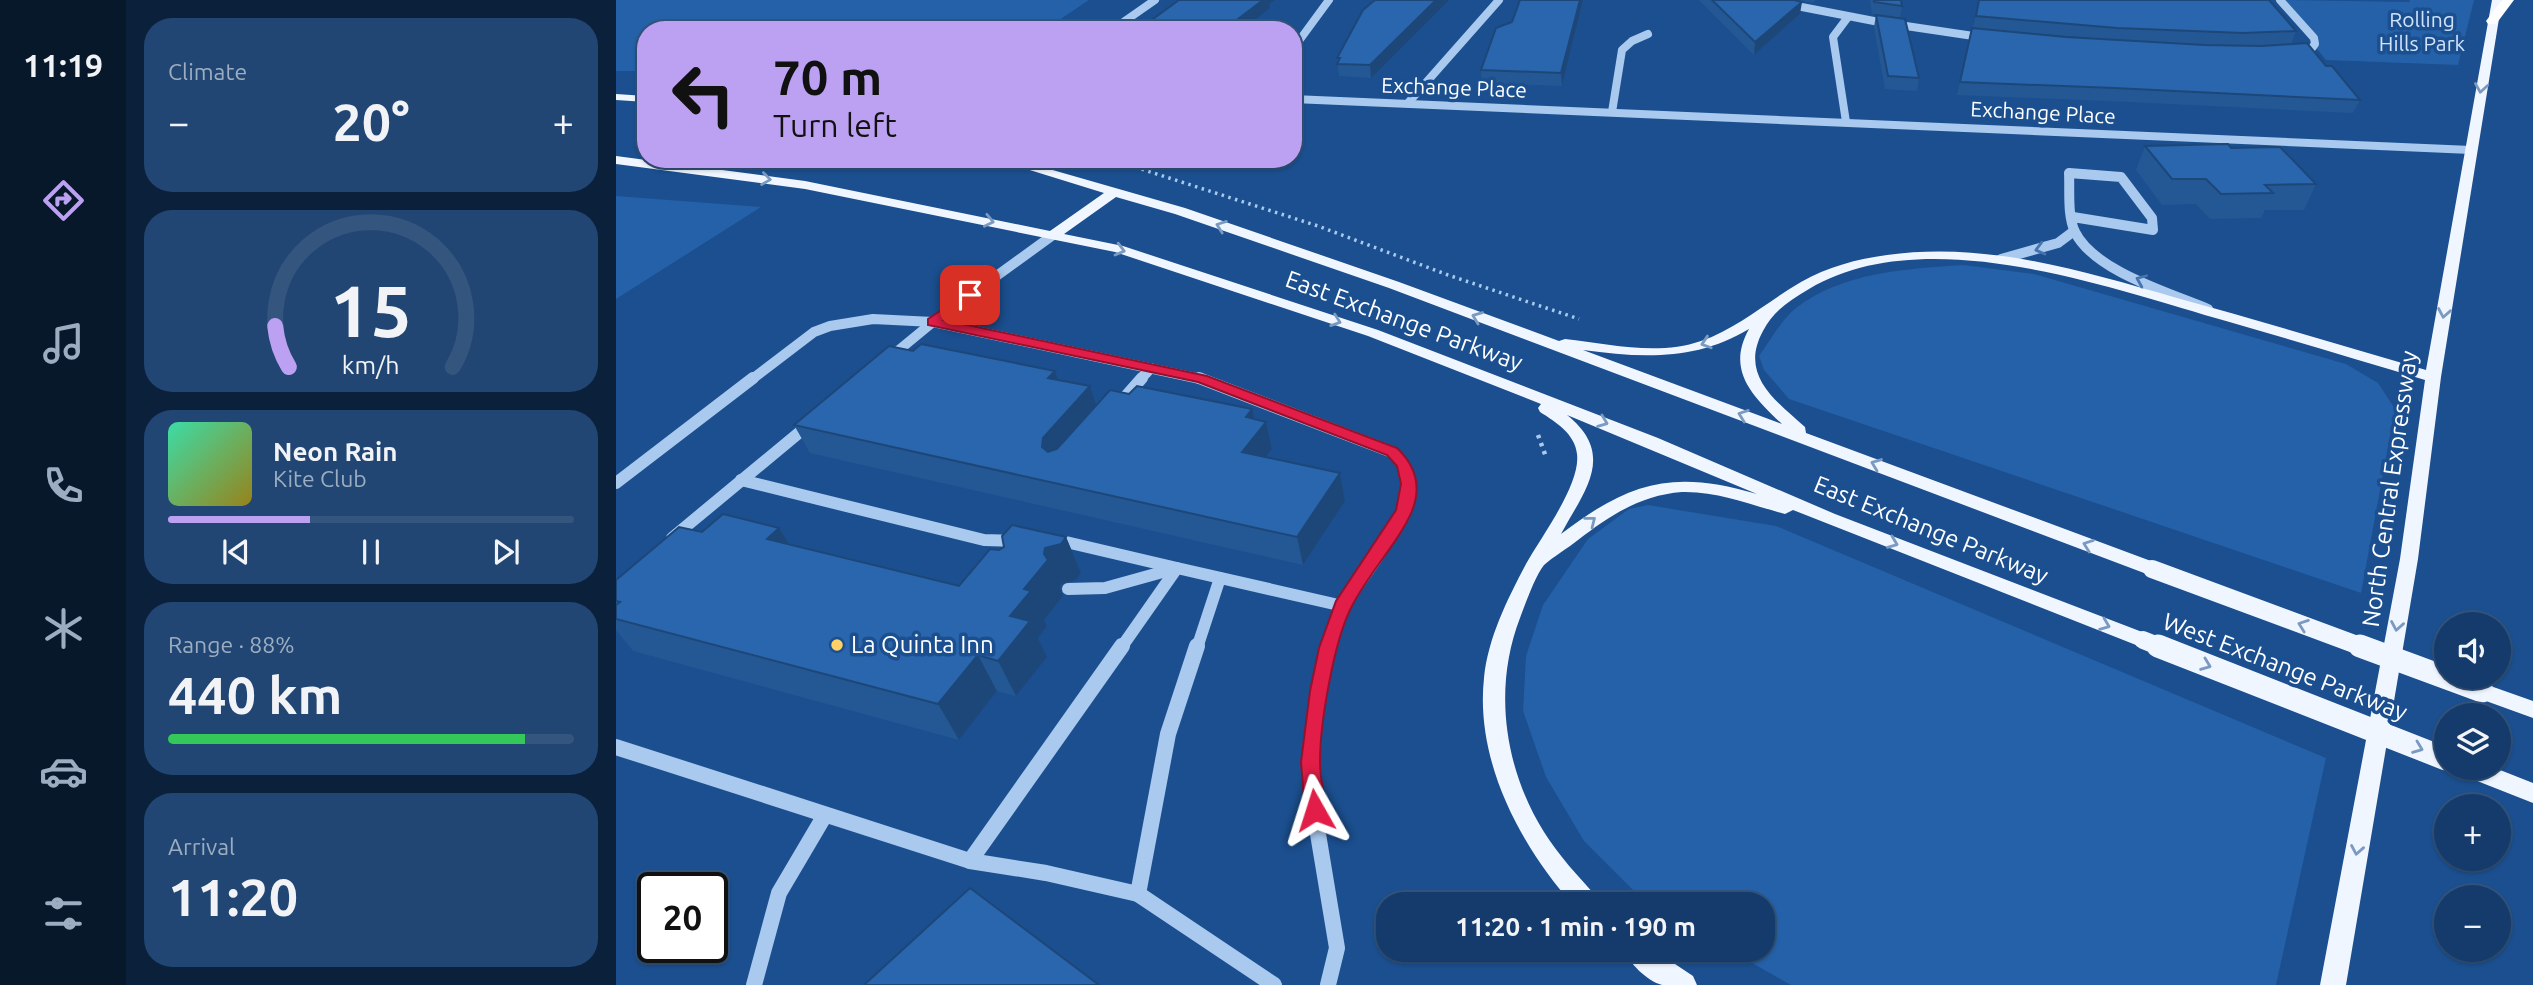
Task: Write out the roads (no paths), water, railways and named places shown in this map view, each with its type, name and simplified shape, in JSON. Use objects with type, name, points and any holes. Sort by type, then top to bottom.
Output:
[{"type":"highway","points":[[2492,21],[2508,0]]},
{"type":"main road","name":"North Central Expressway","points":[[2333,985],[2409,559],[2433,377],[2497,0]]},
{"type":"main road","points":[[616,97],[637,98]]},
{"type":"main road","name":"East Exchange Parkway","points":[[616,160],[637,162]]},
{"type":"main road","name":"East Exchange Parkway","points":[[689,168],[805,184],[1053,235],[1118,249],[1207,277],[1373,333],[1653,442],[1829,518],[2143,640]]},
{"type":"main road","name":"East Exchange Parkway","points":[[1033,168],[1116,191],[1394,285],[1540,342],[1807,438],[2152,569]]},
{"type":"main road","points":[[1053,235],[1116,191]]},
{"type":"main road","points":[[1540,342],[1643,352],[1704,345],[1728,335],[1820,278],[1848,267],[1888,259],[1940,256],[2001,259],[2072,273],[2433,377]]},
{"type":"main road","points":[[1767,312],[1747,348],[1756,388],[1770,405],[1807,438]]},
{"type":"main road","points":[[1494,380],[1559,416],[1578,434],[1586,457],[1577,488],[1500,639],[1493,701],[1502,755],[1530,829],[1563,877],[1577,892]]},
{"type":"main road","points":[[1537,563],[1611,505],[1639,493],[1671,487],[1713,488],[1829,518]]},
{"type":"main road","name":"West Exchange Parkway","points":[[2152,569],[2533,710]]},
{"type":"main road","name":"West Exchange Parkway","points":[[2143,640],[2434,754]]},
{"type":"main road","points":[[2500,780],[2533,793]]},
{"type":"main road","points":[[1649,962],[1684,985]]},
{"type":"street","points":[[1125,21],[1155,0]]},
{"type":"street","points":[[1302,35],[1329,0]]},
{"type":"street","points":[[1408,103],[1499,0]]},
{"type":"street","points":[[1766,0],[1848,17],[1990,39]]},
{"type":"street","points":[[2280,0],[2314,38],[2315,44],[2305,51],[2280,53]]},
{"type":"street","points":[[1846,122],[1833,37],[1848,17]]},
{"type":"street","points":[[1612,112],[1622,50],[1632,41],[1648,34]]},
{"type":"street","name":"Exchange Place","points":[[1302,99],[2471,150]]},
{"type":"street","points":[[2073,217],[2153,230],[2152,218],[2121,177],[2069,173],[2074,231],[2082,244],[2112,267],[2226,317]]},
{"type":"street","points":[[2001,259],[2058,243],[2074,231]]},
{"type":"street","points":[[880,366],[933,322],[1053,235]]},
{"type":"street","points":[[616,483],[814,332],[843,321],[883,318],[933,322],[1202,379],[1392,452],[1405,464],[1409,484],[1404,510],[1343,606],[1328,648],[1319,691],[1310,762],[1318,834],[1338,948],[1328,985]]},
{"type":"street","points":[[1115,409],[1152,368]]},
{"type":"street","points":[[658,551],[826,410]]},
{"type":"street","points":[[1069,589],[1105,588],[1177,568],[1343,606]]},
{"type":"street","points":[[1138,894],[1168,734],[1220,578]]},
{"type":"street","points":[[754,985],[779,893],[825,815]]},
{"type":"street","points":[[970,861],[1046,873],[1138,894],[1274,985]]},
{"type":"lane","points":[[616,747],[970,861],[1177,568],[1066,542],[987,545],[741,480]]},
{"type":"place","name":"La Quinta Inn","points":[[837,645]]},
{"type":"park label","name":"Rolling Hills Park","points":[[2422,32]]}]
